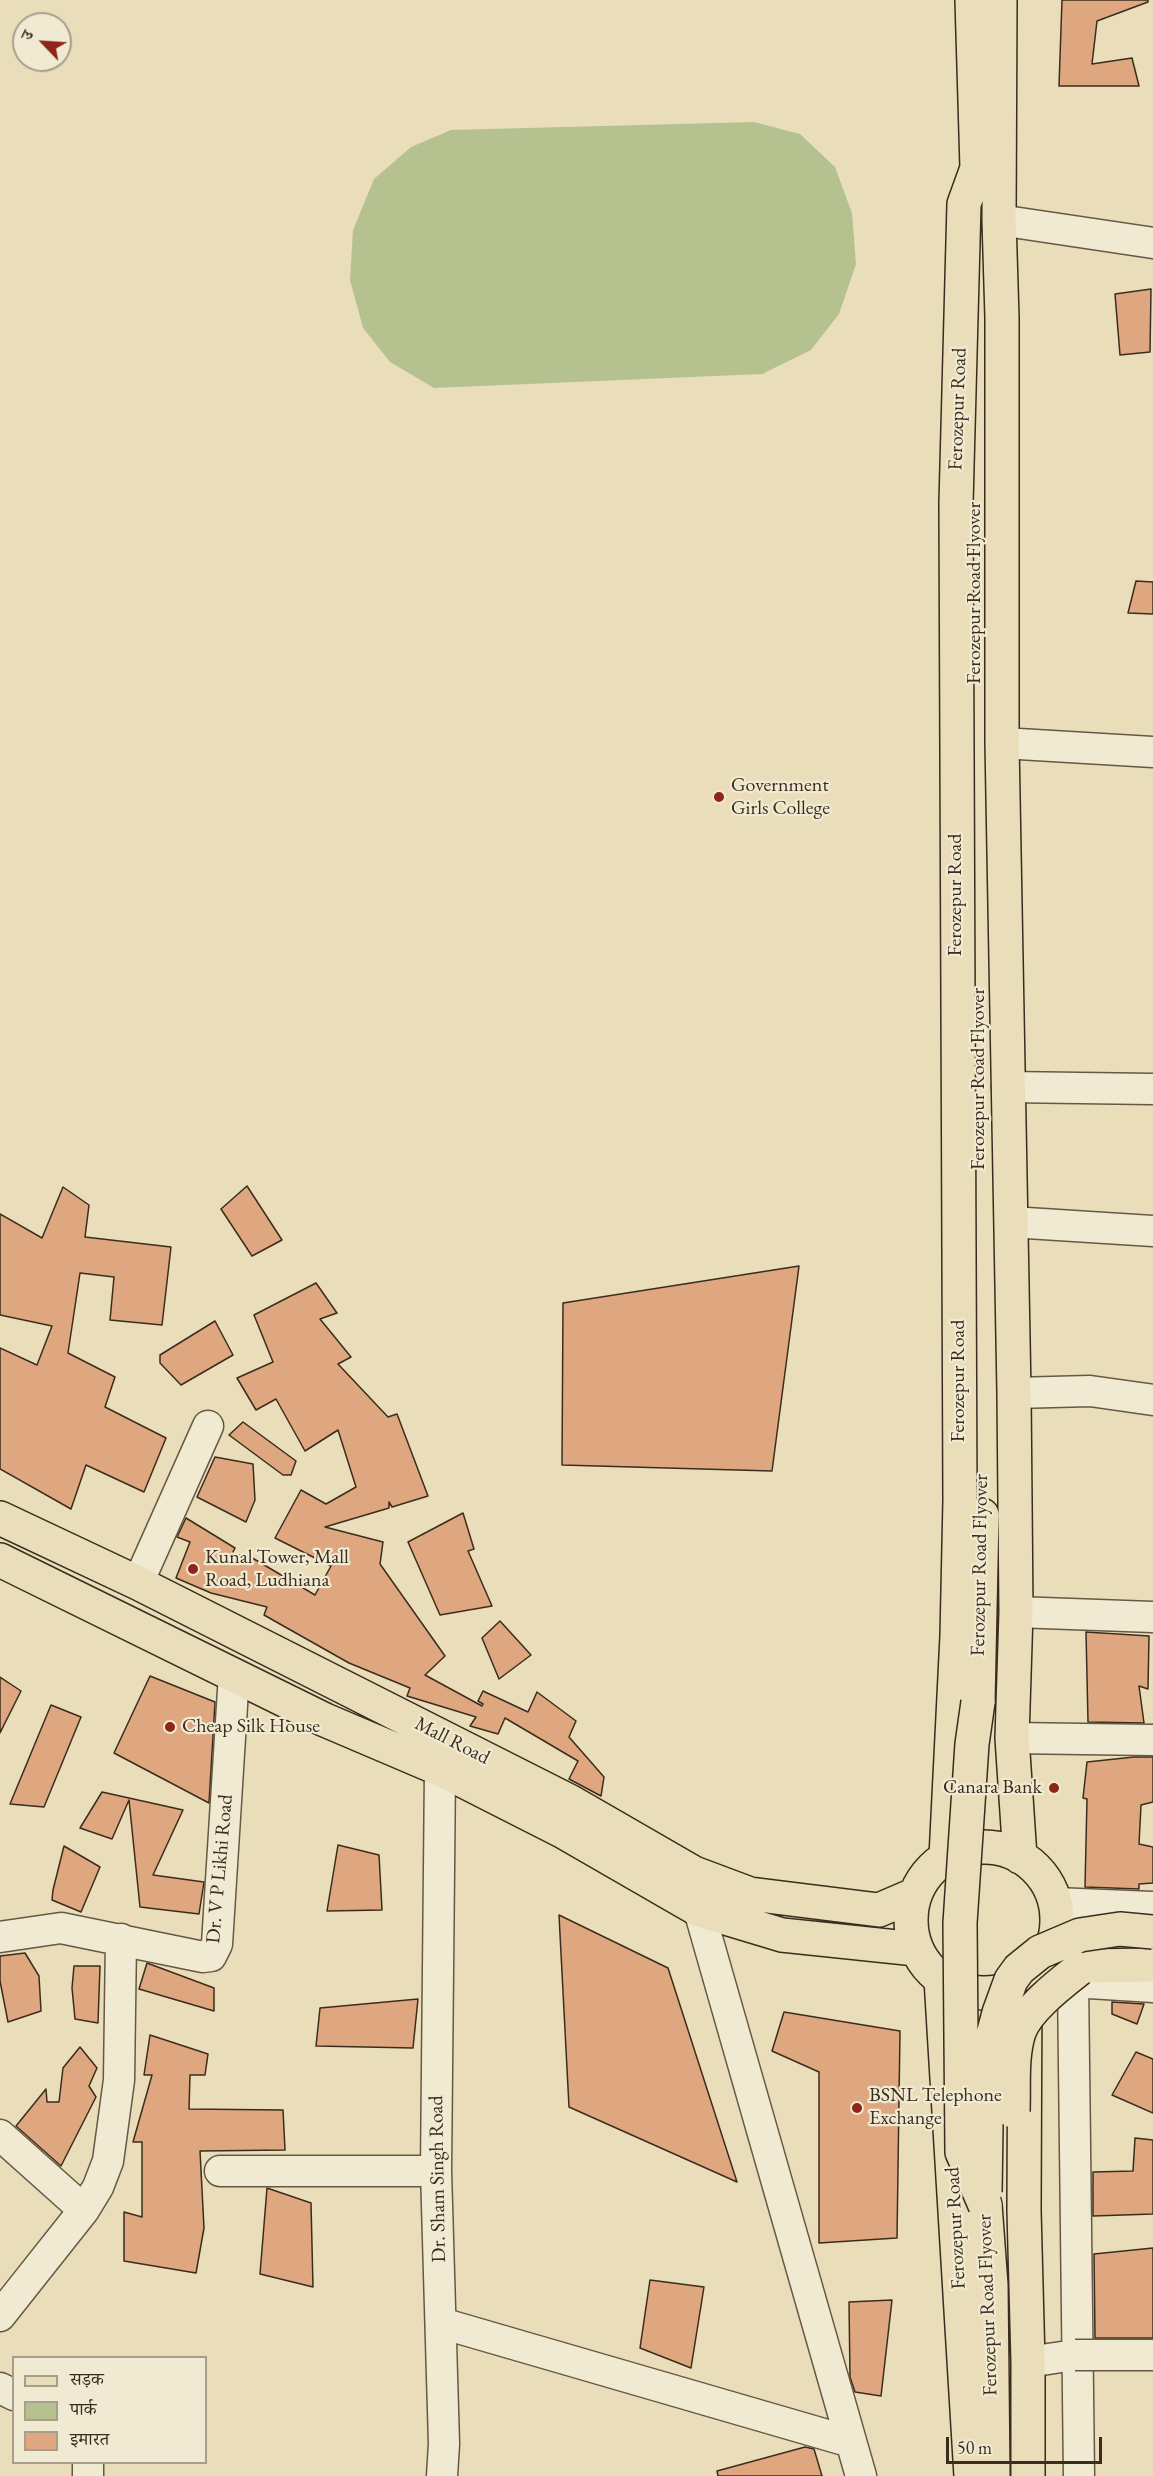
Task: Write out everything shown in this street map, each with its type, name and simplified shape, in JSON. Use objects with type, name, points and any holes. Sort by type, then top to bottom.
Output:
[{"type":"main road","name":"Ferozepur Road","points":[[972,0],[977,168],[964,204],[956,503],[960,1500],[957,1636],[965,1710],[972,1744]]},
{"type":"main road","points":[[987,212],[1000,0]]},
{"type":"main road","points":[[977,168],[987,212],[1002,318],[1002,743],[1016,1612],[1013,1730],[1020,1857]]},
{"type":"main road","name":"Ferozepur Road Flyover","points":[[965,1710],[982,1537],[980,1055],[975,745],[987,212]]},
{"type":"main road","name":"Mall Road","points":[[0,1518],[138,1583],[571,1802],[694,1873],[750,1894],[879,1910],[914,1895]]},
{"type":"main road","name":"Mall Road","points":[[0,1560],[325,1720],[440,1769],[562,1831],[699,1910],[782,1935],[916,1949]]},
{"type":"main road","name":"Ferozepur Road","points":[[946,1857],[950,1791],[965,1710]]},
{"type":"main road","points":[[965,1710],[1013,1730]]},
{"type":"main road","name":"Ferozepur Road Flyover","points":[[972,1744],[960,1923],[962,2152],[985,2205],[991,2285],[993,2476]]},
{"type":"main road","points":[[983,1846],[1007,1850],[1029,1862],[1046,1880],[1055,1903],[1057,1927],[1050,1951],[1016,1986],[992,1993],[967,1992],[941,1979],[926,1966],[916,1949],[910,1920],[914,1895],[924,1878],[946,1857],[959,1851],[983,1846]]},
{"type":"main road","points":[[985,2205],[987,2057],[1011,1980],[1019,1969],[1034,1968],[1080,1935],[1120,1929],[1153,1932]]},
{"type":"main road","points":[[1076,1975],[1088,1966],[1153,1965]]},
{"type":"main road","points":[[1028,2476],[1029,2362],[1024,2210],[1034,1968]]},
{"type":"main road","name":"Ferozepur Road Flyover","points":[[1011,2476],[1014,2059],[1019,2031],[1042,2000],[1076,1975]]},
{"type":"main road","name":"Ferozepur Road","points":[[941,1979],[971,2476]]},
{"type":"street","points":[[987,212],[1153,243]]},
{"type":"street","points":[[1002,743],[1153,752]]},
{"type":"street","points":[[1007,1087],[1153,1089]]},
{"type":"street","points":[[1011,1222],[1153,1231]]},
{"type":"street","points":[[1014,1393],[1090,1391],[1153,1400]]},
{"type":"street","points":[[138,1583],[208,1426]]},
{"type":"street","points":[[1016,1612],[1153,1617]]},
{"type":"street","name":"Dr. V P Likhi Road","points":[[0,1936],[61,1928],[203,1957],[210,1956],[215,1951],[234,1674]]},
{"type":"street","points":[[1013,1730],[1153,1740]]},
{"type":"street","name":"Dr. Sham Singh Road","points":[[440,1769],[436,2171],[444,2444],[442,2476]]},
{"type":"street","points":[[1055,1903],[1153,1907]]},
{"type":"street","points":[[699,1910],[861,2476]]},
{"type":"street","points":[[0,2316],[84,2210],[98,2187],[108,2162],[119,2080],[121,1939]]},
{"type":"street","points":[[1034,1968],[1153,1988]]},
{"type":"street","points":[[1076,1975],[1079,2476]]},
{"type":"street","points":[[0,2135],[84,2210]]},
{"type":"street","points":[[220,2171],[436,2171]]},
{"type":"street","points":[[441,2323],[851,2442]]},
{"type":"street","points":[[1029,2362],[1085,2355],[1153,2355]]},
{"type":"green space","points":[[754,122],[800,134],[835,167],[852,213],[856,264],[839,314],[811,350],[762,374],[434,388],[390,362],[363,328],[350,280],[353,230],[374,179],[411,147],[451,130]]},
{"type":"building","points":[[1062,0],[1148,0],[1148,2],[1097,21],[1092,64],[1132,58],[1139,86],[1059,86]]},
{"type":"building","points":[[1151,289],[1150,352],[1120,355],[1115,294]]},
{"type":"building","points":[[1136,581],[1153,582],[1153,614],[1128,613]]},
{"type":"building","points":[[247,1186],[282,1240],[252,1256],[221,1209]]},
{"type":"building","points":[[63,1187],[89,1205],[85,1237],[171,1247],[162,1325],[110,1320],[114,1277],[80,1273],[68,1353],[115,1377],[105,1407],[166,1438],[144,1492],[86,1465],[71,1509],[0,1469],[0,1348],[37,1365],[52,1326],[0,1315],[0,1214],[42,1238]]},
{"type":"building","points":[[799,1266],[772,1471],[562,1465],[563,1303]]},
{"type":"building","points":[[316,1283],[337,1313],[320,1319],[351,1357],[338,1364],[388,1417],[397,1414],[428,1496],[392,1507],[389,1502],[389,1508],[325,1527],[383,1542],[380,1564],[445,1656],[425,1675],[482,1706],[483,1704],[478,1701],[483,1691],[528,1712],[537,1692],[576,1721],[569,1737],[604,1777],[601,1796],[569,1779],[578,1761],[505,1718],[498,1734],[470,1726],[476,1717],[407,1696],[410,1688],[349,1663],[264,1615],[267,1607],[211,1593],[176,1578],[190,1542],[177,1537],[186,1518],[235,1548],[232,1554],[249,1556],[315,1595],[331,1566],[275,1538],[301,1490],[326,1504],[356,1487],[338,1430],[305,1451],[276,1399],[256,1410],[237,1378],[273,1362],[254,1315]]},
{"type":"building","points":[[215,1321],[233,1355],[181,1385],[160,1363],[160,1355]]},
{"type":"building","points":[[243,1422],[296,1461],[291,1475],[283,1475],[229,1435]]},
{"type":"building","points":[[215,1457],[253,1464],[255,1500],[246,1522],[197,1497]]},
{"type":"building","points":[[463,1513],[474,1549],[468,1551],[492,1606],[440,1615],[408,1542]]},
{"type":"building","points":[[500,1621],[531,1655],[499,1679],[482,1638]]},
{"type":"building","points":[[1086,1632],[1149,1636],[1148,1689],[1139,1686],[1144,1723],[1088,1722]]},
{"type":"building","name":"Cheap Silk House","points":[[150,1676],[215,1702],[209,1803],[114,1753]]},
{"type":"building","points":[[0,1677],[21,1691],[0,1733]]},
{"type":"building","points":[[51,1705],[81,1717],[44,1807],[10,1804]]},
{"type":"building","points":[[1153,1757],[1153,1802],[1141,1805],[1139,1844],[1153,1847],[1153,1883],[1139,1884],[1139,1889],[1085,1887],[1087,1799],[1083,1798],[1087,1762]]},
{"type":"building","points":[[102,1792],[183,1810],[153,1875],[204,1882],[199,1914],[140,1907],[129,1800],[112,1839],[80,1828]]},
{"type":"building","points":[[338,1845],[379,1855],[382,1910],[327,1911]]},
{"type":"building","points":[[64,1846],[100,1867],[81,1912],[52,1900]]},
{"type":"building","points":[[559,1915],[668,1968],[737,2182],[569,2107]]},
{"type":"building","points":[[25,1953],[39,1976],[41,2011],[8,2022],[0,1981],[0,1956]]},
{"type":"building","points":[[147,1963],[214,1988],[214,2011],[139,1989]]},
{"type":"building","points":[[74,1966],[100,1966],[98,2023],[75,2019],[72,1988]]},
{"type":"building","points":[[418,1999],[413,2048],[316,2046],[320,2008]]},
{"type":"building","points":[[1112,2002],[1144,2004],[1137,2024],[1112,2014]]},
{"type":"building","points":[[784,2012],[900,2031],[897,2238],[819,2243],[819,2072],[772,2051]]},
{"type":"building","points":[[150,2035],[208,2054],[205,2075],[190,2075],[189,2109],[283,2110],[285,2150],[200,2151],[204,2228],[196,2273],[124,2261],[124,2212],[142,2217],[142,2142],[133,2142],[152,2075],[144,2075]]},
{"type":"building","points":[[80,2047],[97,2068],[89,2086],[96,2097],[61,2166],[16,2126],[46,2089],[47,2102],[59,2102],[63,2068]]},
{"type":"building","points":[[1136,2052],[1153,2059],[1153,2113],[1112,2095]]},
{"type":"building","points":[[1135,2138],[1153,2140],[1153,2214],[1093,2216],[1093,2172],[1133,2171]]},
{"type":"building","points":[[267,2188],[311,2203],[313,2287],[260,2274]]},
{"type":"building","points":[[1153,2248],[1153,2338],[1095,2338],[1094,2254]]},
{"type":"building","points":[[650,2280],[704,2287],[691,2368],[640,2348]]},
{"type":"building","points":[[892,2300],[881,2396],[855,2392],[850,2377],[849,2302]]},
{"type":"building","points":[[805,2447],[814,2449],[822,2476],[718,2476],[717,2471]]},
{"type":"place","name":"Government Girls College","points":[[719,797]]},
{"type":"place","name":"Kunal Tower, Mall Road, Ludhiana","points":[[193,1569]]},
{"type":"place","name":"Cheap Silk House","points":[[170,1727]]},
{"type":"place","name":"Canara Bank","points":[[1054,1788]]},
{"type":"place","name":"BSNL Telephone Exchange","points":[[857,2108]]}]
